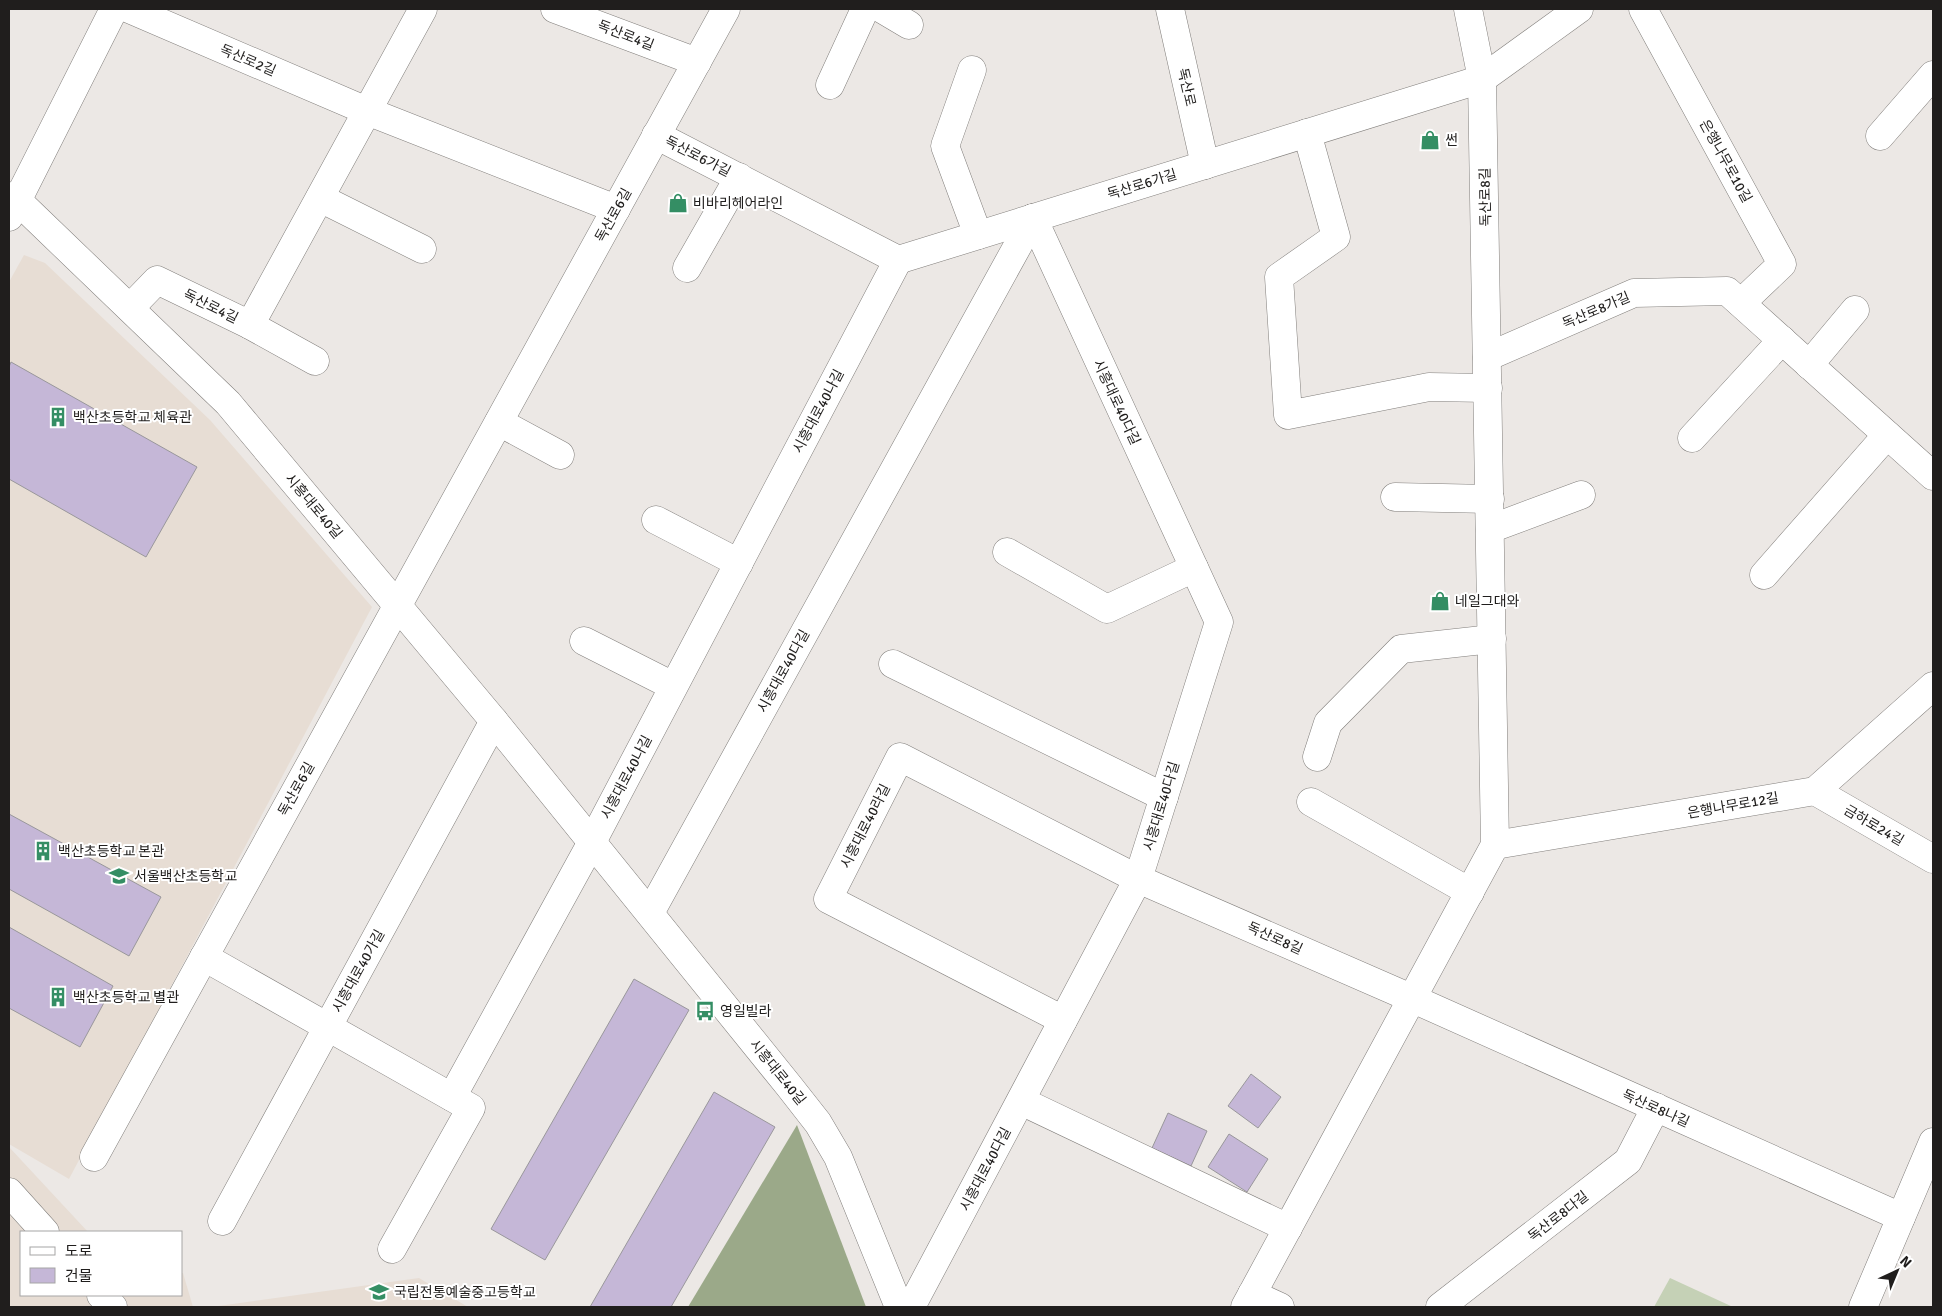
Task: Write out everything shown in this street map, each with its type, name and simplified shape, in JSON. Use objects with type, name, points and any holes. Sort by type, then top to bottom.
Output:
[{"type":"street","points":[[12,205],[114,9]]},
{"type":"street","name":"독산로2길","points":[[130,9],[367,111]]},
{"type":"street","name":"독산로4길","points":[[130,308],[157,280],[250,325],[423,9]]},
{"type":"street","name":"독산로4길","points":[[556,9],[697,62]]},
{"type":"street","name":"독산로6길","points":[[94,1157],[726,9]]},
{"type":"street","points":[[830,85],[865,9]]},
{"type":"street","points":[[882,9],[909,25]]},
{"type":"street","name":"독산로","points":[[1170,9],[1205,164]]},
{"type":"street","name":"독산로8길","points":[[1248,1301],[1495,845],[1482,79],[1468,9]]},
{"type":"street","points":[[1482,79],[1579,9]]},
{"type":"street","name":"은행나무로10길","points":[[1643,9],[1782,264],[1741,303]]},
{"type":"street","points":[[972,70],[946,146],[978,235]]},
{"type":"street","points":[[1880,136],[1933,75]]},
{"type":"street","name":"독산로6가길","points":[[656,135],[898,260],[1482,79]]},
{"type":"street","points":[[367,111],[616,209]]},
{"type":"street","points":[[1307,133],[1336,237],[1279,277],[1288,415],[1429,387],[1488,388]]},
{"type":"street","name":"독산로6가길","points":[[687,268],[739,177]]},
{"type":"street","points":[[320,198],[422,249]]},
{"type":"street","name":"시흥대로40길","points":[[12,205],[130,308],[228,403],[494,721],[650,913],[818,1123],[838,1157],[899,1307]]},
{"type":"street","name":"시흥대로40다길","points":[[911,1307],[1138,879],[1218,622],[1033,218]]},
{"type":"street","name":"시흥대로40다길","points":[[650,913],[1033,218]]},
{"type":"street","name":"시흥대로40나길","points":[[592,842],[898,260]]},
{"type":"street","name":"독산로8가길","points":[[1487,357],[1634,294],[1727,291],[1932,473]]},
{"type":"street","points":[[1809,365],[1856,310]]},
{"type":"street","points":[[250,325],[315,360]]},
{"type":"street","points":[[1692,438],[1782,340]]},
{"type":"street","points":[[499,422],[560,455]]},
{"type":"street","points":[[1764,575],[1887,435]]},
{"type":"street","points":[[1490,529],[1581,495]]},
{"type":"street","points":[[1395,497],[1490,499]]},
{"type":"street","points":[[656,520],[738,563]]},
{"type":"street","points":[[1007,552],[1107,609],[1194,568]]},
{"type":"street","points":[[1317,757],[1328,722],[1400,649],[1492,639]]},
{"type":"street","points":[[584,641],[673,686]]},
{"type":"street","points":[[893,664],[1164,797]]},
{"type":"street","points":[[1815,791],[1933,686]]},
{"type":"street","name":"시흥대로40가길","points":[[222,1221],[494,721]]},
{"type":"street","name":"시흥대로40라길","points":[[1064,1020],[828,899],[900,757],[1138,879]]},
{"type":"street","name":"은행나무로12길","points":[[1495,845],[1815,791]]},
{"type":"street","name":"금하로24길","points":[[1815,791],[1933,859]]},
{"type":"street","points":[[1311,802],[1470,892]]},
{"type":"street","points":[[452,1097],[592,842]]},
{"type":"street","name":"독산로8길","points":[[1138,879],[1411,998]]},
{"type":"street","points":[[204,957],[471,1108],[392,1249]]},
{"type":"street","name":"독산로8나길","points":[[1411,998],[1902,1217]]},
{"type":"street","points":[[1021,1101],[1288,1228]]},
{"type":"street","name":"독산로8다길","points":[[1440,1307],[1628,1161],[1656,1107]]},
{"type":"street","points":[[1863,1307],[1933,1142]]},
{"type":"street","points":[[9,1192],[44,1231]]},
{"type":"street","points":[[102,1296],[113,1307]]},
{"type":"street","points":[[1248,1301],[1280,1307]]},
{"type":"shaded area","name":"서울백산초등학교","points":[[24,255],[45,263],[210,420],[372,607],[69,1179],[9,1144],[9,282]]},
{"type":"shaded area","points":[[9,1147],[87,1231],[20,1231],[20,1296],[182,1296],[183,1273],[193,1307],[9,1307]]},
{"type":"shaded area","name":"국립전통예술중고등학교","points":[[419,1278],[468,1307],[211,1307]]},
{"type":"green space","points":[[797,1125],[866,1307],[688,1307]]},
{"type":"green space","points":[[1670,1278],[1733,1307],[1654,1307]]},
{"type":"building","name":"백산초등학교 체육관","points":[[11,362],[197,467],[146,557],[9,479],[9,367]]},
{"type":"building","name":"백산초등학교 본관","points":[[9,814],[161,897],[129,956],[9,889]]},
{"type":"building","name":"백산초등학교 별관","points":[[9,927],[113,986],[80,1047],[9,1008]]},
{"type":"building","points":[[634,979],[689,1010],[545,1260],[491,1229]]},
{"type":"building","points":[[1251,1074],[1281,1097],[1258,1128],[1228,1106]]},
{"type":"building","points":[[714,1092],[775,1127],[671,1307],[590,1307]]},
{"type":"building","points":[[1168,1113],[1207,1131],[1191,1166],[1152,1148]]},
{"type":"building","points":[[1229,1134],[1268,1159],[1247,1192],[1208,1167]]},
{"type":"place","name":"썬","points":[[1430,140]]},
{"type":"place","name":"비바리헤어라인","points":[[678,203]]},
{"type":"place","name":"백산초등학교 체육관","points":[[58,417]]},
{"type":"place","name":"네일그대와","points":[[1440,601]]},
{"type":"place","name":"백산초등학교 본관","points":[[43,851]]},
{"type":"place","name":"서울백산초등학교","points":[[119,876]]},
{"type":"place","name":"백산초등학교 별관","points":[[58,997]]},
{"type":"place","name":"영일빌라","points":[[705,1011]]},
{"type":"place","name":"국립전통예술중고등학교","points":[[379,1292]]}]
